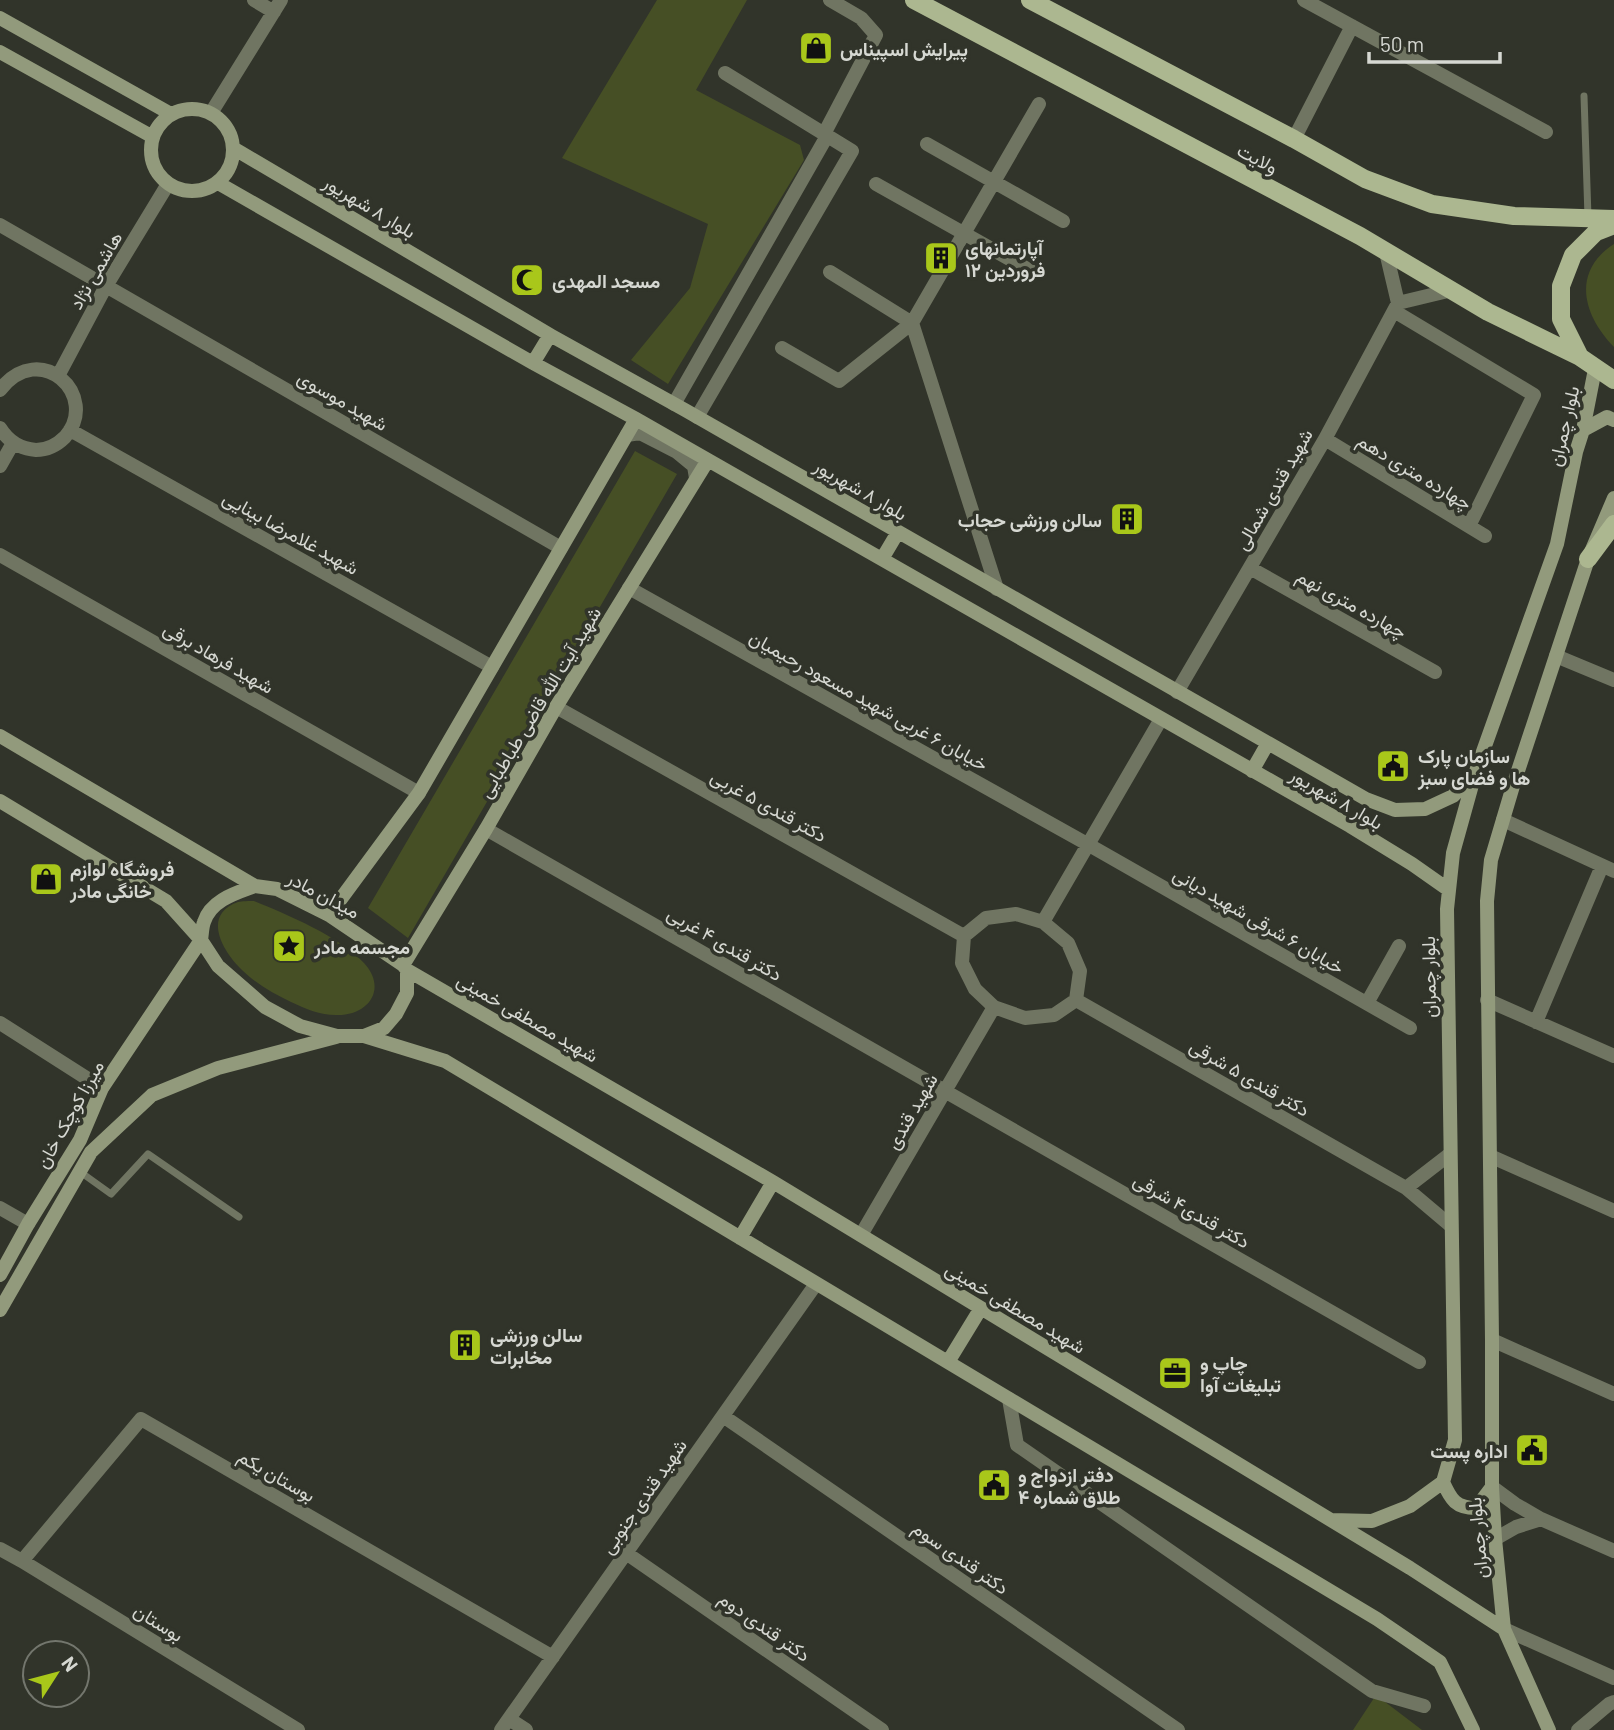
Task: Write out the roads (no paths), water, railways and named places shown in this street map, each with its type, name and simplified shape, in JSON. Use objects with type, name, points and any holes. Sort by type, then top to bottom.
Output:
[{"type":"main road","name":"ولایت","points":[[914,0],[1348,229],[1488,312],[1580,357]]},
{"type":"main road","name":"ولایت","points":[[1030,0],[1365,179],[1434,205],[1514,216],[1614,219]]},
{"type":"main road","points":[[0,18],[171,114]]},
{"type":"main road","points":[[0,52],[153,137]]},
{"type":"main road","points":[[184,109],[211,113],[223,122],[230,134],[232,161],[227,173],[218,183],[206,189],[180,190],[168,184],[158,175],[152,163],[150,149],[160,123],[171,114],[184,109]]},
{"type":"main road","name":"بلوار ۸ شهریور","points":[[233,148],[550,335],[1366,799],[1395,810],[1425,809],[1454,796],[1475,774]]},
{"type":"main road","name":"بلوار ۸ شهریور","points":[[218,183],[1252,771],[1412,864],[1449,890]]},
{"type":"main road","points":[[1614,225],[1597,232],[1573,255],[1561,286],[1562,319],[1580,357],[1614,380]]},
{"type":"main road","points":[[533,363],[550,335]]},
{"type":"main road","name":"بلوار چمران","points":[[1331,1520],[1372,1521],[1410,1506],[1443,1482],[1455,1440],[1447,909],[1452,853],[1475,774],[1557,544],[1595,369]]},
{"type":"main road","points":[[1583,430],[1607,417],[1614,420]]},
{"type":"main road","points":[[330,915],[419,793],[636,419]]},
{"type":"main road","name":"شهید آیت الله قاضی طباطبایی","points":[[405,968],[556,707],[708,460]]},
{"type":"main road","name":"بلوار چمران","points":[[1504,1629],[1492,1487],[1486,911],[1491,860],[1503,820],[1588,559],[1614,498]]},
{"type":"main road","points":[[1588,559],[1614,524]]},
{"type":"main road","points":[[882,559],[898,532]]},
{"type":"main road","points":[[0,736],[255,886]]},
{"type":"main road","points":[[1252,771],[1268,743]]},
{"type":"main road","points":[[0,801],[166,901],[201,940],[218,966],[265,1007],[300,1026],[337,1036],[364,1036],[445,1061],[1377,1619],[1440,1662],[1473,1730]]},
{"type":"main road","name":"میدان مادر","points":[[201,940],[204,921],[215,905],[231,895],[255,886],[277,889],[330,915],[405,968]]},
{"type":"main road","name":"میرزا کوچک خان","points":[[0,1275],[79,1140],[102,1088],[201,940]]},
{"type":"main road","points":[[364,1036],[384,1028],[396,1014],[407,993],[405,968]]},
{"type":"main road","name":"شهید مصطفی خمینی","points":[[405,968],[774,1182],[1410,1568],[1504,1629]]},
{"type":"main road","name":"میرزا کوچک خان","points":[[0,1310],[90,1152],[152,1095],[218,1068],[337,1036]]},
{"type":"main road","points":[[740,1238],[774,1182]]},
{"type":"main road","points":[[948,1363],[981,1308]]},
{"type":"main road","points":[[1443,1482],[1450,1498],[1464,1508],[1476,1508],[1492,1487]]},
{"type":"main road","points":[[1504,1629],[1549,1730]]},
{"type":"street","points":[[211,113],[277,6],[254,0]]},
{"type":"street","points":[[674,404],[825,135],[876,36],[861,18],[830,0]]},
{"type":"street","points":[[1304,0],[1321,4],[1352,26],[1546,132]]},
{"type":"street","points":[[1294,139],[1352,26]]},
{"type":"street","points":[[697,417],[852,151],[725,74]]},
{"type":"street","points":[[782,348],[839,381],[912,323],[1040,103]]},
{"type":"street","points":[[927,144],[1063,221]]},
{"type":"street","name":"هاشمی نژاد","points":[[58,376],[106,286],[168,184]]},
{"type":"street","points":[[876,184],[1031,271]]},
{"type":"street","name":"شهید موسوی","points":[[0,225],[561,548]]},
{"type":"street","points":[[1386,252],[1396,307],[1534,395],[1469,526]]},
{"type":"street","points":[[830,272],[912,323],[997,589]]},
{"type":"street","points":[[1396,307],[1451,290]]},
{"type":"street","name":"شهید قندی شمالی","points":[[1178,692],[1325,439],[1396,307]]},
{"type":"street","points":[[0,390],[8,379],[19,372],[44,370],[58,376],[65,383],[76,405],[70,430],[62,440],[51,447],[27,449],[13,443],[0,428]]},
{"type":"street","name":"شهید غلامرضا بینایی","points":[[70,430],[492,667]]},
{"type":"street","points":[[627,435],[640,433],[677,452],[694,466],[696,478]]},
{"type":"street","name":"چهارده متری دهم","points":[[1325,439],[1485,536]]},
{"type":"street","points":[[0,466],[13,443]]},
{"type":"street","name":"شهید فرهاد برقی","points":[[0,555],[419,793]]},
{"type":"street","name":"چهارده متری نهم","points":[[1250,568],[1435,672]]},
{"type":"street","name":"خیابان ۶ غربی شهید مسعود رحیمیان","points":[[629,588],[1089,845]]},
{"type":"street","points":[[1556,656],[1614,680]]},
{"type":"street","name":"دکتر قندی ۵ غربی","points":[[556,707],[964,936]]},
{"type":"street","points":[[1043,922],[1161,719]]},
{"type":"street","points":[[1503,820],[1608,868],[1536,1022]]},
{"type":"street","name":"دکتر قندی ۴ غربی","points":[[486,829],[945,1091]]},
{"type":"street","name":"خیابان ۶ شرقی شهید دیانی","points":[[1089,845],[1410,1028]]},
{"type":"street","points":[[1016,914],[1043,922],[1068,943],[1080,971],[1076,1000],[1054,1015],[1025,1018],[994,1007],[975,989],[962,963],[964,936],[986,918],[1016,914]]},
{"type":"street","points":[[1367,1003],[1399,946]]},
{"type":"street","name":"دکتر قندی ۵ شرقی","points":[[1076,1000],[1406,1188],[1451,1226]]},
{"type":"street","points":[[1488,1000],[1614,1056]]},
{"type":"street","name":"شهید قندی","points":[[861,1236],[994,1007]]},
{"type":"street","points":[[0,1023],[102,1088]]},
{"type":"street","name":"دکتر قندی۴ شرقی","points":[[945,1091],[1419,1362]]},
{"type":"street","points":[[1406,1188],[1450,1154]]},
{"type":"street","points":[[1490,1156],[1614,1211]]},
{"type":"street","points":[[0,1208],[28,1224]]},
{"type":"street","name":"شهید قندی جنوبی","points":[[505,1724],[816,1283]]},
{"type":"street","points":[[1492,1340],[1614,1394]]},
{"type":"street","points":[[1009,1399],[1017,1445],[1372,1690],[1423,1706]]},
{"type":"street","name":"دکتر قندی سوم","points":[[723,1416],[1178,1730]]},
{"type":"street","name":"بوستان یکم","points":[[22,1560],[141,1419],[553,1657]]},
{"type":"street","points":[[1492,1487],[1541,1519],[1614,1551]]},
{"type":"street","points":[[1495,1539],[1516,1527],[1541,1519]]},
{"type":"street","name":"بوستان","points":[[0,1549],[298,1730]]},
{"type":"street","name":"دکتر قندی دوم","points":[[626,1553],[882,1730]]},
{"type":"street","points":[[1504,1629],[1614,1678]]},
{"type":"street","points":[[1578,1730],[1614,1702]]},
{"type":"street","points":[[505,1724],[526,1730]]},
{"type":"lane","points":[[1584,96],[1588,218]]},
{"type":"lane","points":[[79,1171],[111,1194],[148,1154],[239,1217]]},
{"type":"place","name":"پیرایش اسپیناس","points":[[816,48]]},
{"type":"place","name":"آپارتمانهای ۱۲ فروردین","points":[[941,258]]},
{"type":"place","name":"مسجد المهدی","points":[[527,280]]},
{"type":"place","name":"سالن ورزشی حجاب","points":[[1127,519]]},
{"type":"place","name":"سازمان پارک ها و فضای سبز","points":[[1393,766]]},
{"type":"place","name":"فروشگاه لوازم خانگی مادر","points":[[46,879]]},
{"type":"place","name":"مجسمه مادر","points":[[289,946]]},
{"type":"place","name":"سالن ورزشی مخابرات","points":[[465,1345]]},
{"type":"place","name":"چاپ و تبلیغات آوا","points":[[1175,1373]]},
{"type":"place","name":"اداره پست","points":[[1532,1450]]},
{"type":"place","name":"دفتر ازدواج و طلاق شماره ۴","points":[[994,1485]]}]
